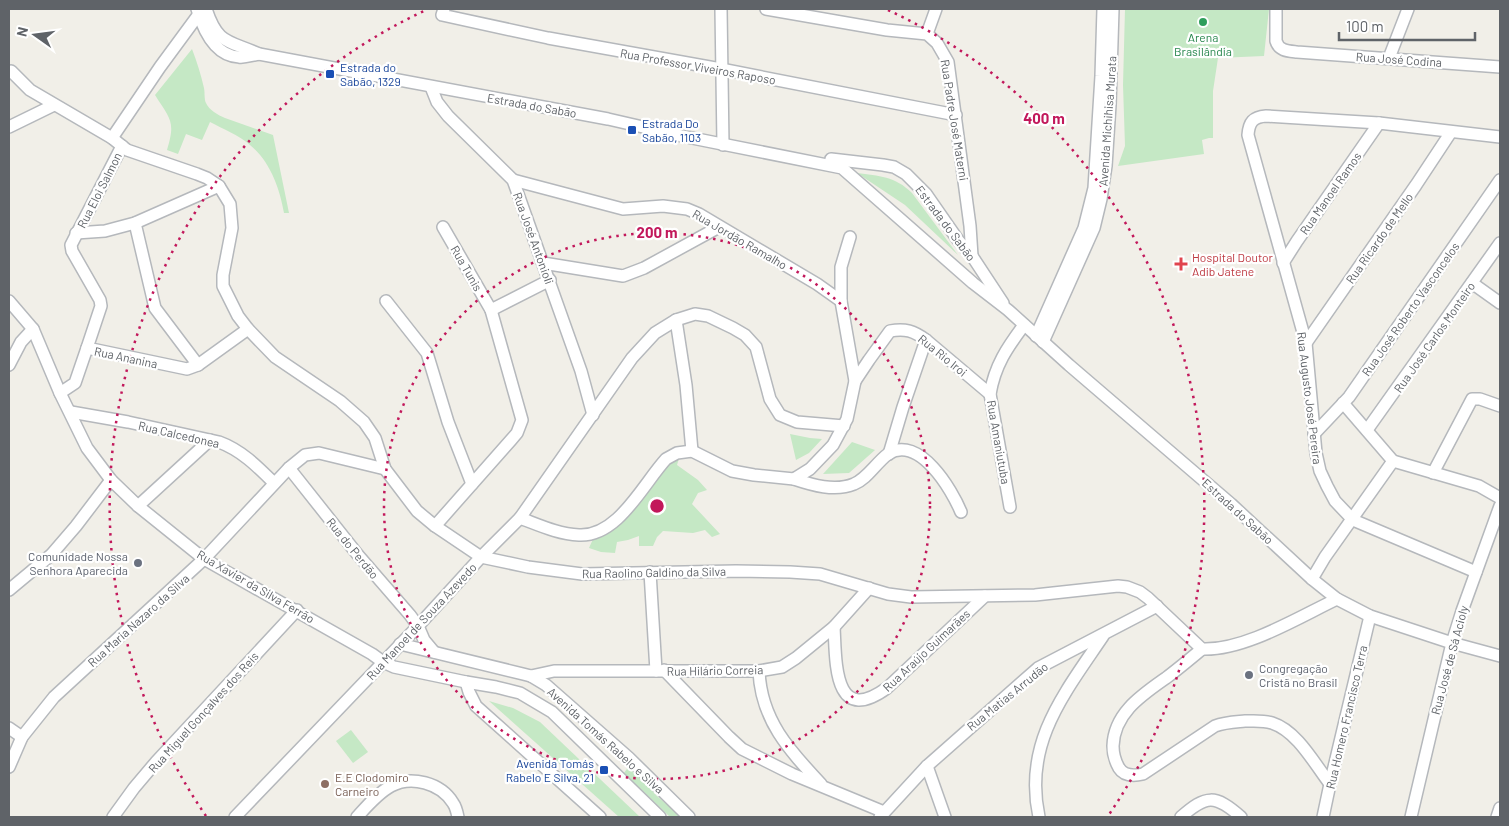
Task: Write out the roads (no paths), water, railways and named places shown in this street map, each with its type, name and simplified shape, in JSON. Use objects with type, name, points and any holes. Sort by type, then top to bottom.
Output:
[{"type":"street","points":[[721,9],[723,145]]},
{"type":"street","points":[[766,9],[887,30],[927,34],[936,9]]},
{"type":"street","name":"Avenida Michihisa Murata","points":[[1039,339],[1047,310],[1084,228],[1094,188],[1103,9]]},
{"type":"street","name":"Avenida Michihisa Murata","points":[[1039,339],[1094,228],[1101,199],[1106,166],[1110,106],[1113,9]]},
{"type":"street","name":"Rua José Codina","points":[[1276,9],[1277,45],[1284,50],[1500,67]]},
{"type":"street","points":[[1389,58],[1408,9]]},
{"type":"street","points":[[112,138],[160,66],[201,10]]},
{"type":"street","name":"Estrada do Sabão","points":[[201,10],[206,34],[222,52],[240,57],[259,54],[608,119],[723,145],[842,168],[954,266],[1022,322],[1039,339],[1231,504],[1312,579],[1337,599],[1370,616],[1452,643],[1500,656]]},
{"type":"street","name":"Rua Professor Viveiros Raposo","points":[[443,12],[548,38],[956,114]]},
{"type":"street","name":"Rua Padre José Materni","points":[[927,34],[942,49],[948,62],[970,226],[972,257]]},
{"type":"street","points":[[11,71],[30,90],[112,138],[122,146],[133,152],[207,178],[219,186]]},
{"type":"street","name":"Rua José Antonioli","points":[[431,87],[437,102],[448,116],[513,180],[581,371],[593,415]]},
{"type":"street","points":[[9,127],[54,105]]},
{"type":"street","name":"Rua Augusto José Pereira","points":[[1476,572],[1353,520],[1335,502],[1320,472],[1314,434],[1306,343],[1249,141],[1248,130],[1255,118],[1266,116],[1436,128],[1451,132],[1500,137]]},
{"type":"street","name":"Rua Manoel Ramos","points":[[1284,263],[1378,123]]},
{"type":"street","name":"Rua Ricardo de Mello","points":[[1306,343],[1451,132]]},
{"type":"street","name":"Rua Eloi Salmon","points":[[76,234],[122,146]]},
{"type":"street","name":"Estrada do Sabão","points":[[804,160],[830,159],[868,162],[894,167],[906,174],[926,194],[1008,310]]},
{"type":"street","name":"Rua Jordão Ramalho","points":[[513,180],[623,209],[663,206],[693,211],[817,284],[842,301]]},
{"type":"street","name":"Rua José Roberto Vasconcelos","points":[[1314,434],[1344,403],[1500,180]]},
{"type":"street","points":[[76,234],[106,230],[135,223],[219,186]]},
{"type":"street","name":"Rua Raolino Galdino da Silva","points":[[219,186],[230,204],[232,220],[223,286],[238,316],[275,357],[340,401],[364,422],[375,438],[385,469],[417,511],[435,526],[480,556],[528,567],[582,574],[650,572],[790,572],[820,574],[888,594],[911,597],[1035,595],[1092,588],[1127,587],[1140,592],[1157,606],[1202,649]]},
{"type":"street","points":[[135,223],[155,308],[198,364]]},
{"type":"street","name":"Rua Tunis","points":[[443,227],[491,310],[522,414],[522,423],[514,437],[472,484]]},
{"type":"street","points":[[543,262],[623,276],[644,268],[718,227]]},
{"type":"street","name":"Rua Ananina","points":[[76,234],[71,245],[72,250],[102,306],[87,348],[183,369],[198,364],[248,329]]},
{"type":"street","points":[[794,479],[810,469],[833,445],[844,426],[856,381],[842,301],[841,267],[850,236]]},
{"type":"street","name":"Rua José Carlos Monteiro","points":[[1367,430],[1500,243]]},
{"type":"street","points":[[954,266],[967,270],[972,264],[972,257]]},
{"type":"street","points":[[491,310],[550,280]]},
{"type":"street","points":[[1472,283],[1500,303]]},
{"type":"street","points":[[386,300],[427,353],[448,422],[472,484],[435,526]]},
{"type":"street","name":"Rua Xavier da Silva Ferrão","points":[[9,301],[33,328],[60,393],[71,412],[87,448],[111,480],[138,506],[204,559],[297,610],[383,662]]},
{"type":"street","points":[[1022,322],[1040,318],[1047,310]]},
{"type":"street","name":"Rua Manoel de Souza Azevedo","points":[[235,817],[418,626],[480,556],[520,518],[644,343],[655,333],[690,314],[708,316],[745,335],[756,347],[759,352],[770,400],[776,411],[784,418],[797,422],[844,426]]},
{"type":"street","points":[[676,320],[686,385],[692,451]]},
{"type":"street","name":"Rua Amaniutuba","points":[[1010,507],[990,394],[992,381],[1003,354],[1022,322]]},
{"type":"street","points":[[9,364],[21,342],[33,328]]},
{"type":"street","name":"Rua Rio Iroi","points":[[856,381],[868,360],[890,331],[908,330],[926,340],[990,394]]},
{"type":"street","points":[[889,454],[926,340]]},
{"type":"street","points":[[60,393],[75,383],[87,348]]},
{"type":"street","points":[[1433,474],[1472,399],[1480,398],[1500,406]]},
{"type":"street","points":[[1344,403],[1393,461],[1479,486],[1500,498]]},
{"type":"street","name":"Rua Calcedonea","points":[[71,412],[128,422],[210,440],[231,447],[274,483]]},
{"type":"street","points":[[138,506],[210,440]]},
{"type":"street","points":[[520,518],[569,534],[596,533],[625,511],[666,459],[677,452],[692,451],[732,471],[754,476],[794,479],[819,486],[847,486],[856,484],[889,454],[905,450],[921,456],[937,472],[951,492],[961,512]]},
{"type":"street","name":"Rua Maria Nazaro da Silva","points":[[9,766],[22,737],[54,697],[204,559],[274,483],[305,455],[319,453],[385,469]]},
{"type":"street","points":[[1312,579],[1325,557],[1393,461]]},
{"type":"street","name":"Rua do Perdão","points":[[289,468],[358,556],[418,626],[424,640],[434,652]]},
{"type":"street","points":[[9,590],[51,555],[111,480]]},
{"type":"street","name":"Rua José de Sá Acioly","points":[[1411,817],[1452,643],[1500,506]]},
{"type":"street","points":[[650,572],[660,671],[742,749],[882,815]]},
{"type":"street","name":"Rua Hilário Correia","points":[[531,676],[554,671],[759,671],[782,666],[796,658],[834,627],[869,588]]},
{"type":"street","name":"Rua Araújo Guimarães","points":[[834,627],[837,671],[840,685],[847,695],[853,699],[864,699],[876,696],[887,688],[985,596]]},
{"type":"street","points":[[1330,784],[1290,734],[1272,723],[1257,721],[1227,722],[1215,726],[1143,774],[1130,776],[1120,770],[1115,758],[1113,744],[1116,729],[1122,718],[1146,692],[1202,649],[1215,650],[1248,641],[1337,599]]},
{"type":"street","name":"Rua Matias Arrudão","points":[[882,815],[927,766],[1038,668],[1157,606]]},
{"type":"street","name":"Rua Miguel Gonçalves dos Reis","points":[[113,817],[156,762],[297,610]]},
{"type":"street","name":"Rua Homero Francisco Terra","points":[[1323,817],[1370,616]]},
{"type":"street","points":[[1039,817],[1036,772],[1037,758],[1042,740],[1049,721],[1104,635]]},
{"type":"street","name":"Avenida Tomás Rabelo e Silva","points":[[400,644],[531,676],[546,685],[628,758],[690,817]]},
{"type":"street","name":"Avenida Tomás Rabelo e Silva","points":[[383,662],[394,667],[520,693],[552,712],[660,817]]},
{"type":"street","points":[[759,671],[762,695],[770,720],[786,745],[824,787]]},
{"type":"street","points":[[466,682],[476,706],[600,817]]},
{"type":"street","points":[[9,728],[22,737]]},
{"type":"street","points":[[614,772],[628,758]]},
{"type":"street","points":[[927,766],[946,817]]},
{"type":"street","points":[[357,817],[392,785],[416,780],[438,788],[452,801],[458,817]]},
{"type":"street","points":[[1181,817],[1202,801],[1209,799],[1229,807],[1241,817]]},
{"type":"street","points":[[1497,817],[1500,808]]},
{"type":"place","name":"Arena Brasilândia","points":[[1203,22]]},
{"type":"place","name":"Estrada do Sabão, 1329","points":[[330,74]]},
{"type":"place","name":"Estrada Do Sabão, 1103","points":[[632,130]]},
{"type":"place","name":"Hospital Doutor Adib Jatene","points":[[1181,264]]},
{"type":"place","name":"Comunidade Nossa Senhora Aparecida","points":[[138,563]]},
{"type":"place","name":"Congregação Cristã no Brasil","points":[[1249,675]]},
{"type":"place","name":"Avenida Tomás Rabelo E Silva, 21","points":[[604,770]]},
{"type":"place","name":"E.E Clodomiro Carneiro","points":[[325,784]]}]
